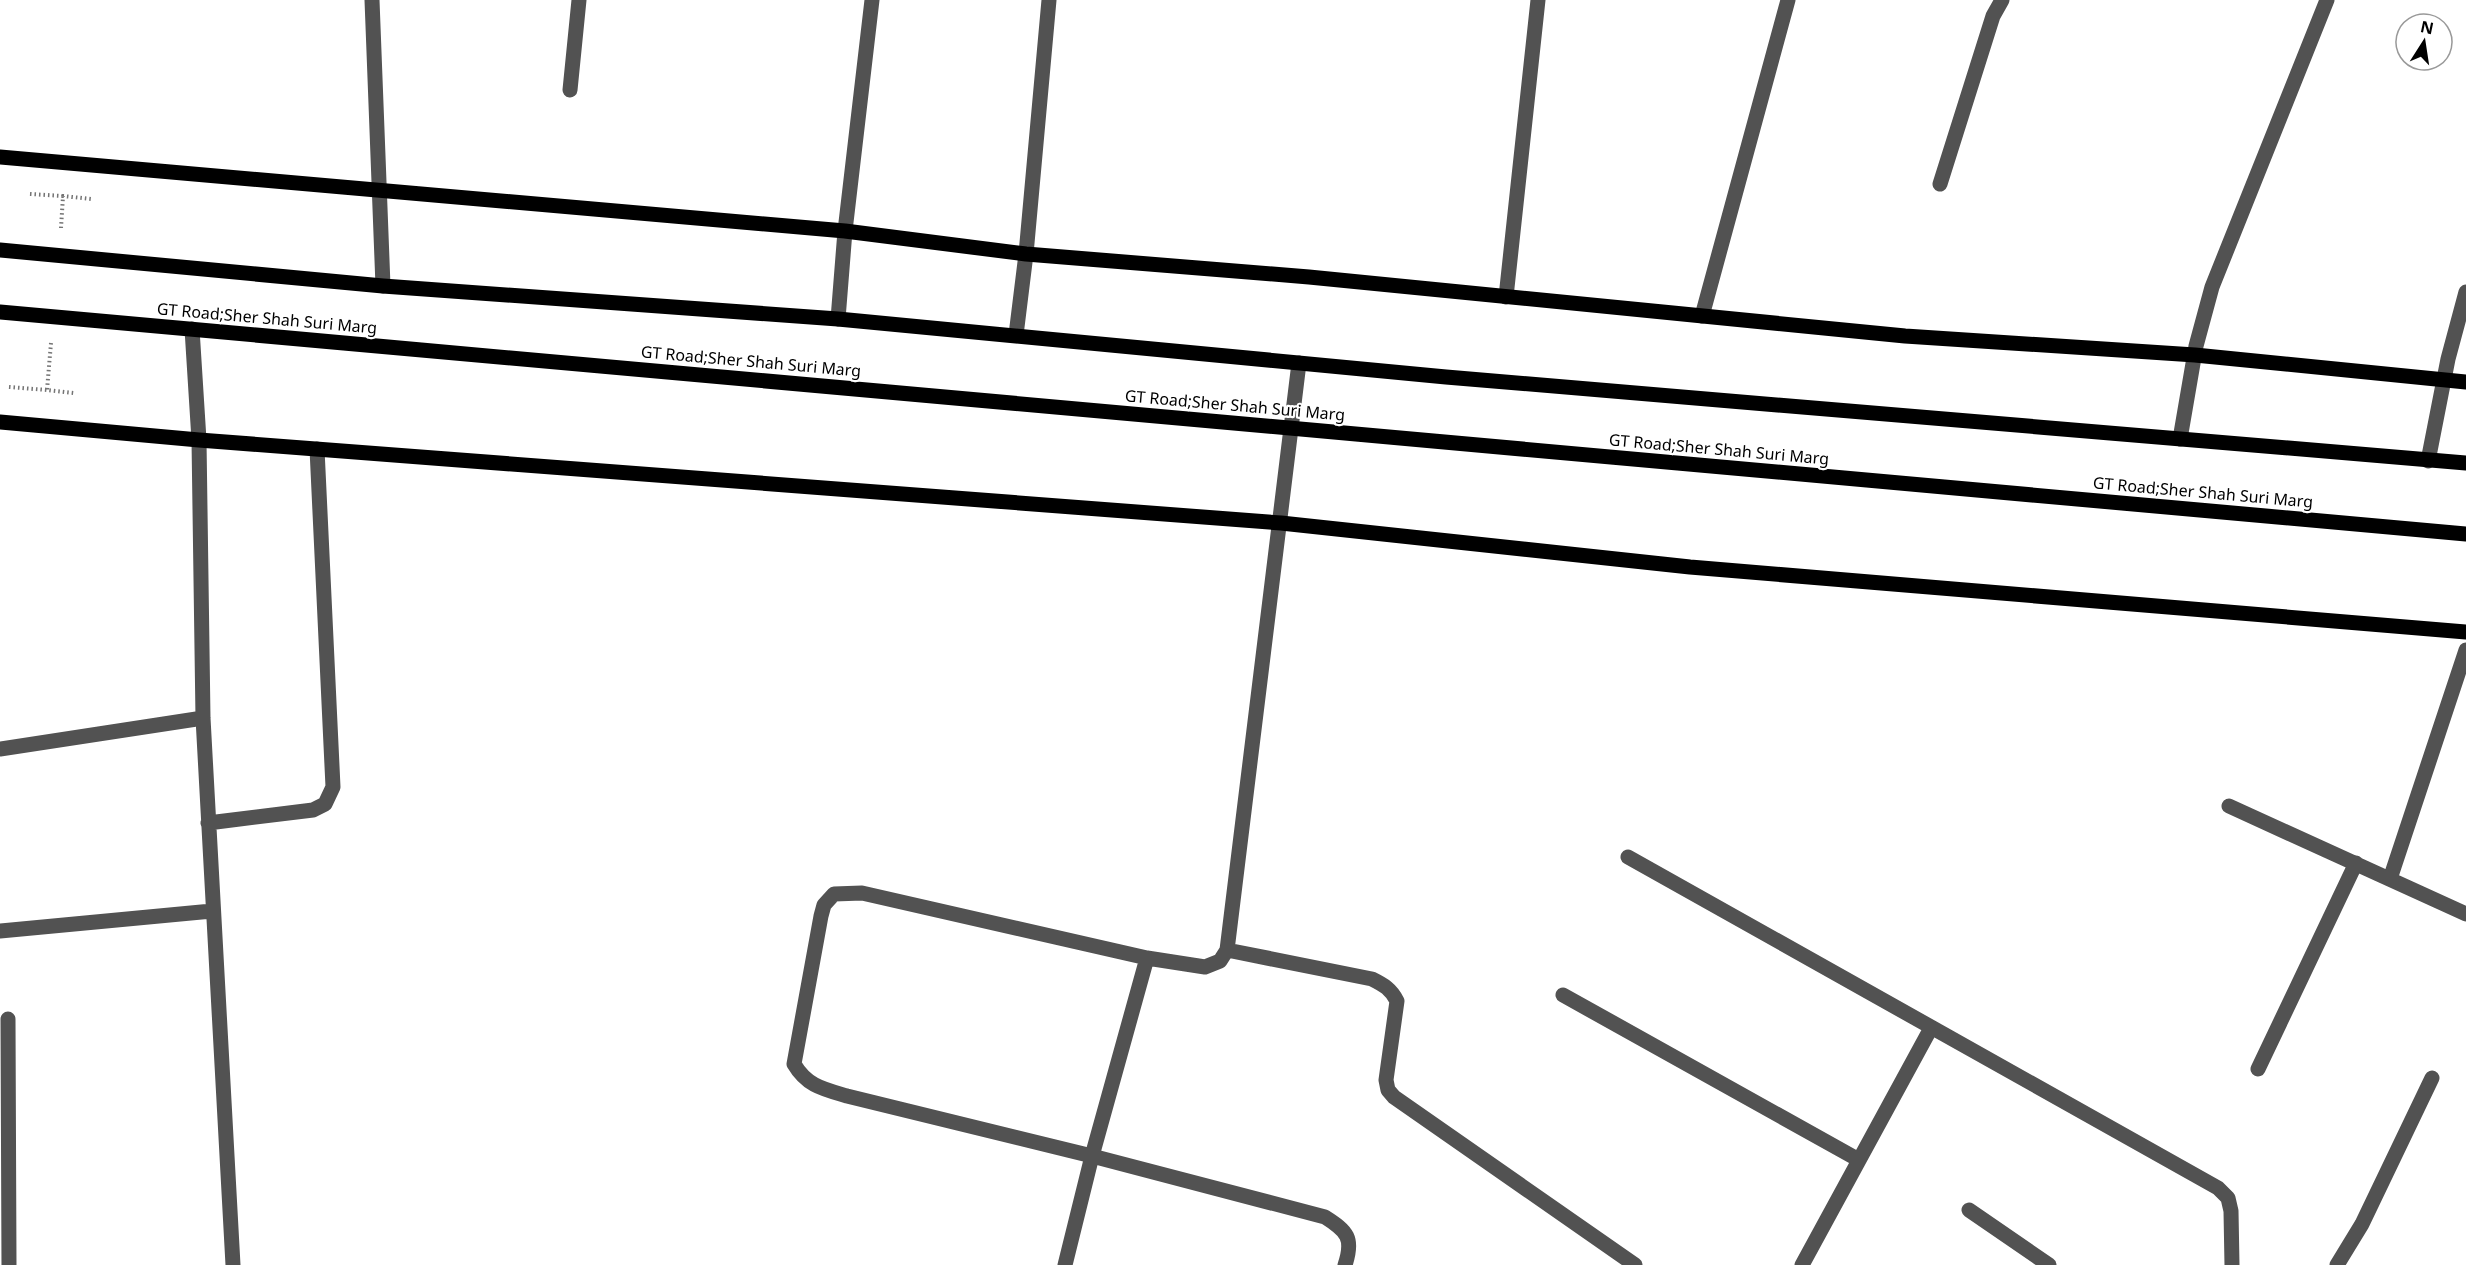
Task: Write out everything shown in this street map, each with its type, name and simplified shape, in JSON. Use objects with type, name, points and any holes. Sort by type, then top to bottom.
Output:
[{"type":"main road","points":[[0,157],[845,231],[1026,254],[1297,276],[1905,336],[2195,355],[2466,382]]},
{"type":"main road","points":[[0,250],[383,286],[838,319],[1299,363],[2466,464]]},
{"type":"main road","name":"GT Road;Sher Shah Suri Marg","points":[[0,312],[2466,534]]},
{"type":"main road","points":[[0,422],[199,440],[1281,523],[1690,567],[2466,632]]},
{"type":"street","points":[[372,0],[383,286]]},
{"type":"street","points":[[570,90],[579,0]]},
{"type":"street","points":[[838,319],[845,231],[872,0]]},
{"type":"street","points":[[1016,335],[1026,254],[1049,0]]},
{"type":"street","points":[[1506,297],[1538,0]]},
{"type":"street","points":[[1701,316],[1788,0]]},
{"type":"street","points":[[1940,184],[1993,16],[2002,0]]},
{"type":"street","points":[[2181,439],[2195,355],[2212,287],[2327,0]]},
{"type":"street","points":[[2428,461],[2444,380],[2466,292]]},
{"type":"street","points":[[192,329],[199,440],[203,718],[233,1265]]},
{"type":"street","points":[[1299,363],[1227,950],[1220,961],[1216,965],[1205,967],[1147,958],[862,893],[834,894],[824,905],[796,1043],[794,1064],[801,1077],[819,1088],[846,1096],[1092,1156],[1325,1217],[1341,1227],[1349,1237],[1345,1265]]},
{"type":"street","points":[[208,823],[313,810],[326,804],[333,787],[317,449]]},
{"type":"street","points":[[2390,879],[2466,650]]},
{"type":"street","points":[[0,749],[203,718]]},
{"type":"street","points":[[2229,806],[2466,914]]},
{"type":"street","points":[[1628,857],[2218,1188],[2228,1198],[2231,1211],[2232,1265]]},
{"type":"street","points":[[2258,1069],[2356,863]]},
{"type":"street","points":[[0,931],[212,911]]},
{"type":"street","points":[[1227,950],[1372,979],[1385,985],[1397,1001],[1386,1080],[1388,1090],[1394,1097],[1635,1265]]},
{"type":"street","points":[[1065,1265],[1092,1156],[1147,958]]},
{"type":"street","points":[[1563,995],[1859,1160]]},
{"type":"street","points":[[8,1019],[9,1265]]},
{"type":"street","points":[[1802,1265],[1932,1028]]},
{"type":"street","points":[[2337,1265],[2362,1224],[2432,1078]]},
{"type":"street","points":[[1969,1210],[2049,1265]]},
{"type":"path","points":[[30,194],[63,196]]},
{"type":"path","points":[[9,387],[47,390]]}]
